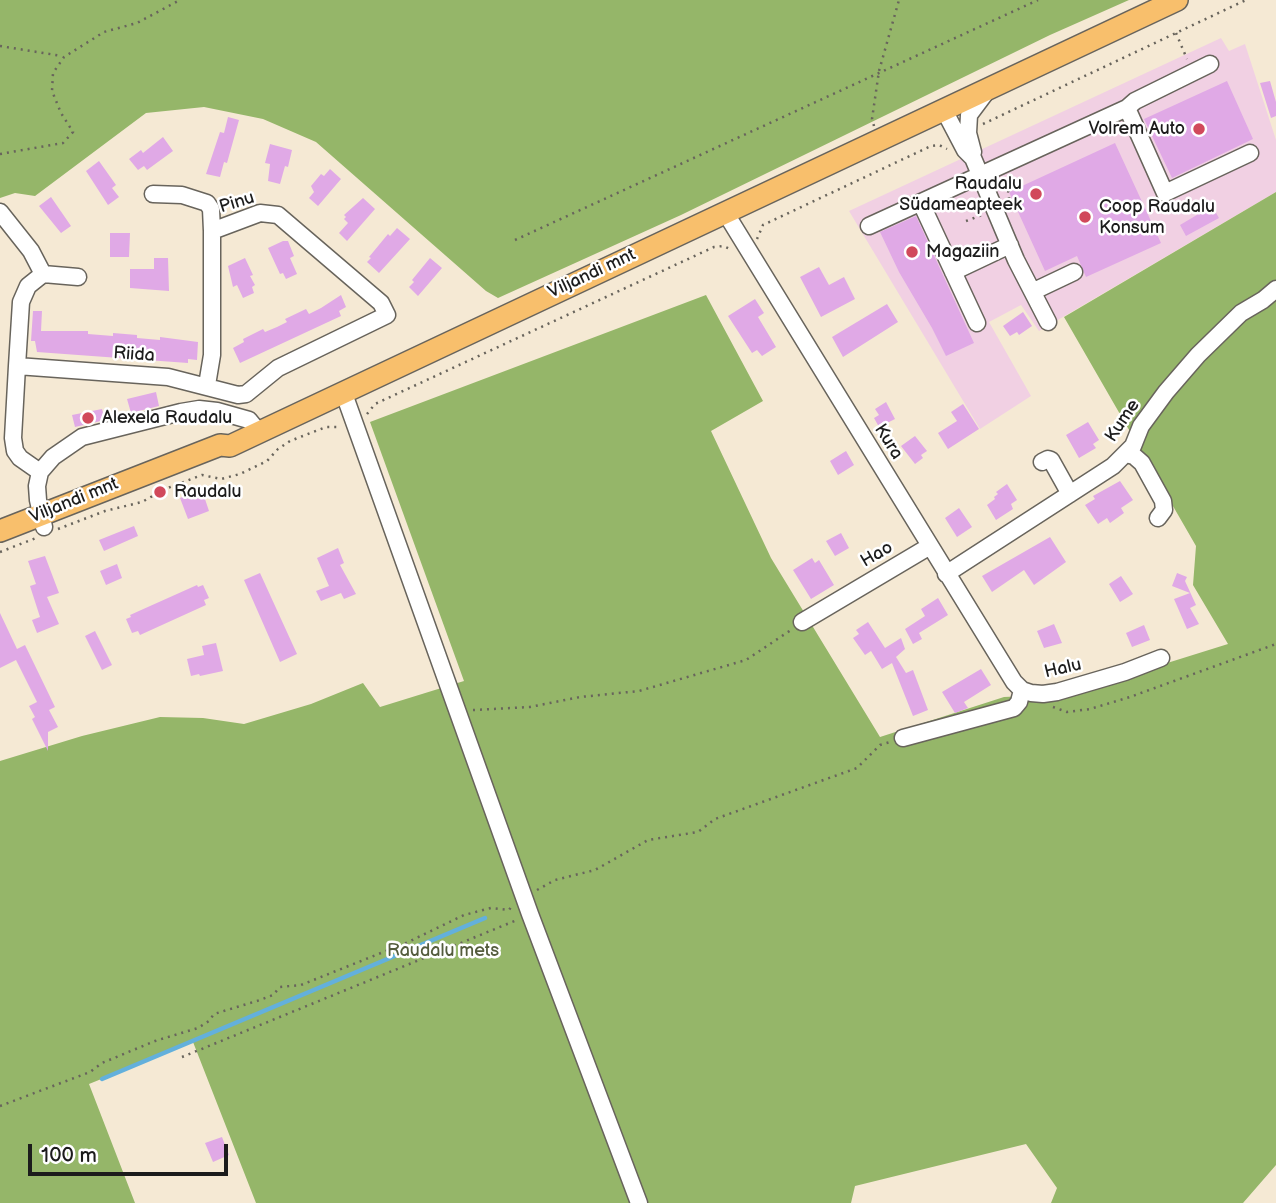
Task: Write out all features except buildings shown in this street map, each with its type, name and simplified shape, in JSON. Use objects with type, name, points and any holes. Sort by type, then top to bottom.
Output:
[{"type":"main road","name":"Viljandi mnt","points":[[0,531],[42,521],[219,445],[230,446],[1177,0]]},
{"type":"main road","points":[[0,547],[42,521]]},
{"type":"street","points":[[869,226],[1127,108],[1135,101],[1210,64]]},
{"type":"street","points":[[969,154],[969,115],[989,88]]},
{"type":"street","points":[[1127,108],[1165,192],[1250,153]]},
{"type":"street","points":[[944,110],[981,176],[1010,245],[1048,322]]},
{"type":"street","points":[[153,194],[181,195],[207,203],[211,209],[212,231]]},
{"type":"street","points":[[921,203],[977,323]]},
{"type":"street","points":[[0,212],[31,251],[43,274]]},
{"type":"street","name":"Kura","points":[[725,212],[1014,682],[1030,692]]},
{"type":"street","name":"Pinu","points":[[207,385],[212,355],[212,231],[260,214],[278,215],[382,303],[387,315]]},
{"type":"street","points":[[953,272],[1010,245]]},
{"type":"street","points":[[1034,291],[1074,272]]},
{"type":"street","points":[[40,472],[20,458],[15,451],[13,438],[20,302],[28,286],[43,274],[79,277]]},
{"type":"street","name":"Kume","points":[[946,574],[1113,466],[1133,446],[1142,426],[1166,392],[1198,355],[1241,313],[1276,289]]},
{"type":"street","name":"Riida","points":[[17,366],[168,377],[238,395],[246,394],[278,368],[387,315]]},
{"type":"street","points":[[343,391],[523,897],[639,1203]]},
{"type":"street","points":[[42,521],[37,486],[40,472],[53,457],[82,437],[199,410],[249,420],[258,432]]},
{"type":"street","points":[[1125,454],[1134,456],[1142,463],[1163,501],[1164,510],[1158,518]]},
{"type":"street","points":[[1042,462],[1051,460],[1070,494]]},
{"type":"street","name":"Hao","points":[[802,622],[930,546]]},
{"type":"street","name":"Halu","points":[[903,738],[1014,708],[1030,692],[1056,692],[1125,673],[1161,658]]},
{"type":"path","points":[[0,154],[63,143],[74,132],[61,113],[52,91],[53,73],[64,57],[104,32],[137,23],[180,0]]},
{"type":"path","points":[[878,141],[872,119],[879,71],[898,0]]},
{"type":"path","points":[[514,240],[1038,0]]},
{"type":"path","points":[[979,126],[1246,0]]},
{"type":"path","points":[[1176,33],[1193,73]]},
{"type":"path","points":[[0,46],[64,57]]},
{"type":"path","points":[[101,513],[142,502],[165,489],[202,475],[221,478],[240,474],[267,461],[290,440],[326,427],[356,425],[375,404],[714,247],[723,246],[739,256],[750,254],[757,248],[763,225],[932,146],[939,145],[954,153],[969,154]]},
{"type":"path","points":[[458,711],[530,706],[580,696],[639,691],[746,660],[802,622]]},
{"type":"path","points":[[1030,692],[1046,705],[1067,712],[1090,709],[1276,644]]},
{"type":"path","points":[[0,1106],[90,1072],[102,1063],[155,1041],[198,1028],[214,1014],[273,995],[279,987],[301,985],[406,943],[464,915],[491,908],[509,910],[518,899],[555,880],[595,870],[648,840],[698,832],[715,819],[856,768],[880,745],[903,738]]},
{"type":"path","points":[[182,1058],[530,914]]},
{"type":"shaded area","points":[[1221,38],[1229,51],[1245,44],[1276,140],[1276,192],[1039,331],[1021,305],[989,322],[1031,396],[980,429],[849,211]]},
{"type":"green space","points":[[0,0],[1129,0],[1050,35],[681,215],[498,298],[486,291],[316,142],[263,119],[204,107],[146,113],[35,196],[15,193],[0,198]]},
{"type":"green space","name":"Raudalu mets","points":[[1276,192],[1276,1165],[1243,1203],[1051,1203],[1057,1188],[1026,1144],[855,1186],[851,1203],[256,1203],[193,1042],[89,1084],[135,1203],[0,1203],[0,761],[82,736],[160,717],[203,718],[244,724],[311,704],[363,683],[380,707],[464,681],[370,422],[706,295],[763,401],[711,431],[771,558],[880,737],[1004,697],[1025,696],[1132,674],[1228,644],[1193,585],[1196,546],[1064,317]]},
{"type":"waterway","points":[[102,1079],[485,918]]},
{"type":"place","name":"Volrem Auto","points":[[1199,129]]},
{"type":"place","name":"Raudalu Südameapteek","points":[[1036,194]]},
{"type":"place","name":"Coop Raudalu Konsum","points":[[1085,217]]},
{"type":"place","name":"Magaziin","points":[[912,252]]},
{"type":"place","name":"Alexela Raudalu","points":[[88,418]]},
{"type":"place","name":"Raudalu","points":[[160,492]]}]
